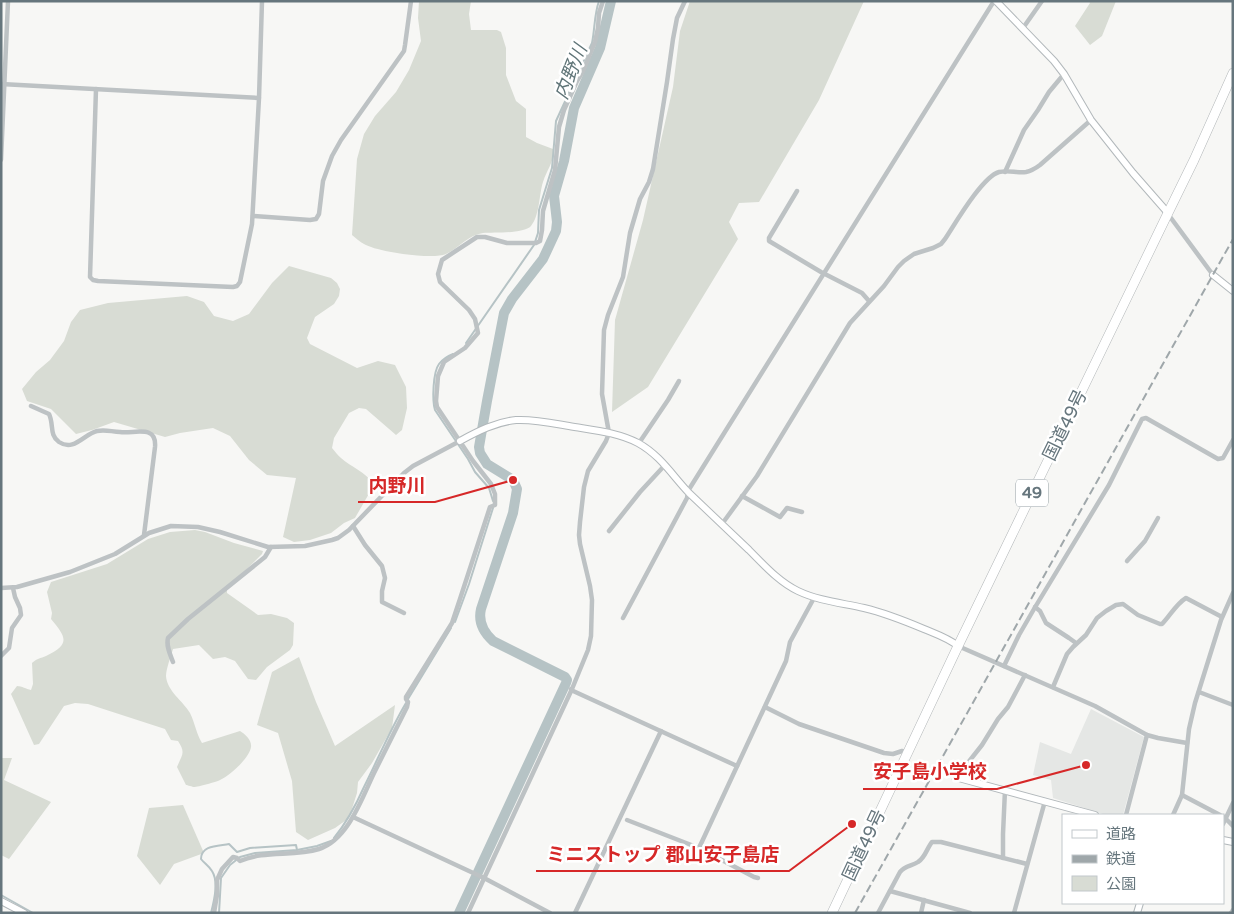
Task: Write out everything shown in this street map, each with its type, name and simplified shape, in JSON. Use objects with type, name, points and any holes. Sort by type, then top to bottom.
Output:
[{"type":"highway","name":"国道49号","points":[[832,913],[958,646],[1194,160],[1233,73]]},
{"type":"street","points":[[1,160],[8,1]]},
{"type":"street","points":[[96,89],[90,277],[98,281],[236,287],[240,282],[252,227],[262,1]]},
{"type":"street","points":[[253,216],[316,219],[325,175],[332,156],[341,140],[404,51],[410,1]]},
{"type":"street","points":[[214,913],[217,880],[222,869],[231,858],[235,857],[240,861],[258,855],[318,849],[331,844],[335,840],[353,817],[407,707],[406,697],[452,623],[490,507],[496,505],[495,494],[491,484],[480,471],[437,407],[438,376],[444,362],[465,348],[478,333],[475,319],[469,310],[440,282],[438,270],[442,260],[477,237],[485,237],[507,243],[536,243],[540,241],[542,215],[555,170],[560,121],[595,42],[599,13],[603,1]]},
{"type":"street","points":[[468,913],[572,689],[588,650],[591,636],[592,600],[579,536],[584,487],[588,471],[609,433],[602,394],[604,330],[608,314],[623,277],[630,233],[640,199],[653,169],[677,18],[685,1]]},
{"type":"street","points":[[623,618],[687,498],[688,491],[995,1],[1054,61],[1064,74],[1091,120],[1168,213],[1212,275],[1233,291]]},
{"type":"street","points":[[1023,28],[1042,1]]},
{"type":"street","points":[[1005,172],[1024,130],[1049,92],[1064,74]]},
{"type":"street","points":[[3,84],[259,98]]},
{"type":"street","points":[[722,524],[766,461],[850,323],[884,286],[898,267],[914,254],[933,248],[945,239],[987,179],[996,173],[1026,172],[1040,165],[1091,120]]},
{"type":"street","points":[[797,192],[769,238],[770,241],[821,272],[862,293],[869,301]]},
{"type":"street","points":[[639,443],[679,381]]},
{"type":"street","points":[[32,406],[49,414],[52,421],[52,433],[57,440],[64,444],[75,444],[94,432],[104,430],[146,432],[154,436],[156,447],[144,535]]},
{"type":"street","points":[[1004,666],[1035,606],[1109,485],[1143,418],[1218,459],[1223,458],[1233,440]]},
{"type":"street","points":[[1,588],[13,588],[70,572],[100,561],[144,535],[171,526],[198,527],[220,532],[265,547],[305,546],[332,540],[343,535],[354,526],[404,473],[413,466],[492,425],[516,420],[532,421],[609,433],[623,436],[639,443],[657,456],[688,491],[768,568],[786,584],[798,591],[814,598],[861,607],[891,616],[950,640],[958,646],[1095,706],[1147,734],[1187,743]]},
{"type":"street","points":[[609,531],[640,492],[666,465]]},
{"type":"street","points":[[742,496],[780,517],[788,508],[802,512]]},
{"type":"street","points":[[1127,561],[1144,541],[1158,518]]},
{"type":"street","points":[[354,526],[365,546],[382,566],[385,578],[382,602],[404,613]]},
{"type":"street","points":[[173,662],[167,642],[169,636],[264,557],[271,547]]},
{"type":"street","points":[[1,656],[9,648],[12,628],[21,615],[13,588]]},
{"type":"street","points":[[1173,814],[1182,795],[1192,714],[1222,617],[1233,593]]},
{"type":"street","points":[[699,848],[786,661],[790,642],[814,598]]},
{"type":"street","points":[[1053,688],[1067,654],[1086,635],[1106,610],[1118,604],[1124,605],[1138,615],[1160,624],[1186,598],[1222,617]]},
{"type":"street","points":[[1035,606],[1040,610],[1046,624],[1076,644]]},
{"type":"street","points":[[955,776],[963,769],[1008,707],[1025,675]]},
{"type":"street","points":[[572,689],[738,766]]},
{"type":"street","points":[[1199,692],[1233,705]]},
{"type":"street","points":[[765,707],[799,724],[884,753],[908,752]]},
{"type":"street","points":[[575,913],[661,731]]},
{"type":"street","points":[[1126,814],[1147,734]]},
{"type":"street","points":[[955,776],[1091,814]]},
{"type":"street","points":[[1003,858],[1006,790]]},
{"type":"street","points":[[1182,795],[1217,814]]},
{"type":"street","points":[[1014,913],[1045,801]]},
{"type":"street","points":[[1224,816],[1233,803]]},
{"type":"street","points":[[353,817],[484,878],[550,913]]},
{"type":"street","points":[[627,820],[699,848],[758,878]]},
{"type":"street","points":[[878,913],[900,872],[906,867],[922,860],[932,842],[941,842],[1028,864]]},
{"type":"street","points":[[890,892],[970,913]]},
{"type":"street","points":[[921,913],[924,900]]},
{"type":"street","points":[[1,901],[24,913]]},
{"type":"shaded area","points":[[1091,709],[1144,737],[1123,814],[1103,814],[1053,798],[1051,780],[1033,775],[1040,742],[1071,754]]},
{"type":"green space","points":[[419,1],[471,1],[469,14],[471,30],[497,30],[501,32],[506,48],[506,75],[516,101],[526,109],[526,137],[553,149],[536,216],[531,226],[527,229],[516,231],[478,234],[446,254],[439,256],[418,256],[380,250],[364,244],[352,235],[357,159],[364,134],[375,116],[396,92],[409,70],[421,41],[418,18]]},
{"type":"green space","points":[[690,1],[864,1],[819,100],[759,202],[739,203],[729,222],[738,239],[648,387],[612,412],[615,320],[643,220],[673,87],[680,31]]},
{"type":"green space","points":[[1089,1],[1116,1],[1102,36],[1090,45],[1075,26],[1090,3]]},
{"type":"green space","points":[[289,266],[331,278],[340,289],[339,296],[334,304],[315,317],[307,338],[310,344],[357,368],[378,361],[395,365],[406,387],[407,408],[402,430],[396,435],[366,409],[359,408],[349,413],[334,438],[332,448],[337,454],[371,480],[374,485],[355,518],[344,523],[331,533],[310,540],[294,542],[283,537],[296,478],[267,475],[249,460],[230,436],[213,428],[165,437],[114,422],[76,434],[51,409],[27,401],[22,389],[36,372],[50,360],[64,341],[71,322],[80,310],[108,303],[187,296],[204,302],[214,316],[233,321],[249,314],[272,283]]},
{"type":"green space","points":[[195,530],[263,551],[227,589],[227,593],[258,615],[271,614],[287,618],[294,623],[293,645],[290,650],[267,667],[256,680],[248,679],[235,661],[225,657],[213,659],[199,645],[173,649],[167,670],[167,681],[172,691],[190,713],[202,743],[240,731],[250,742],[251,747],[247,756],[234,770],[220,780],[196,787],[186,785],[177,767],[182,754],[182,748],[178,741],[171,740],[165,729],[88,704],[75,703],[64,706],[39,744],[34,745],[11,694],[17,686],[31,690],[33,684],[32,663],[54,652],[63,644],[63,635],[51,619],[52,613],[47,592],[51,582],[107,564],[148,539],[170,532]]},
{"type":"green space","points":[[299,657],[335,746],[395,705],[392,728],[372,763],[358,782],[357,793],[349,818],[335,828],[308,840],[296,832],[292,781],[278,733],[257,725],[272,672]]},
{"type":"green space","points":[[1,758],[12,758],[4,780],[51,802],[9,859],[1,855]]},
{"type":"green space","points":[[183,805],[204,853],[174,864],[160,885],[137,856],[149,808]]},
{"type":"waterway","points":[[466,343],[534,245],[538,233],[539,210],[552,168],[556,121],[592,43],[599,1]]},
{"type":"waterway","name":"内野川","points":[[459,913],[567,680],[565,677],[493,641],[486,634],[482,626],[480,618],[481,609],[513,513],[517,489],[513,480],[487,464],[480,453],[479,447],[504,313],[512,299],[543,259],[556,231],[557,222],[554,196],[564,161],[574,108],[600,48],[611,1]]},
{"type":"waterway","points":[[453,354],[439,364],[435,373],[435,410],[475,472],[489,488],[493,501]]},
{"type":"waterway","points":[[455,622],[493,508]]},
{"type":"waterway","points":[[408,699],[451,628]]},
{"type":"waterway","points":[[334,838],[354,807],[406,703]]},
{"type":"waterway","points":[[219,913],[221,878],[230,865],[240,857],[255,853],[297,850],[331,841]]},
{"type":"waterway","points":[[211,913],[215,881],[212,871],[201,859],[204,851],[215,846],[229,844],[237,852],[250,848],[296,845],[297,850]]},
{"type":"waterway","points":[[1,895],[33,913]]},
{"type":"railway","points":[[855,913],[1233,239]]},
{"type":"place","name":"内野川","points":[[513,480]]},
{"type":"place","name":"安子島小学校","points":[[1086,765]]},
{"type":"place","name":"ミニストップ 郡山安子島店","points":[[852,824]]}]
